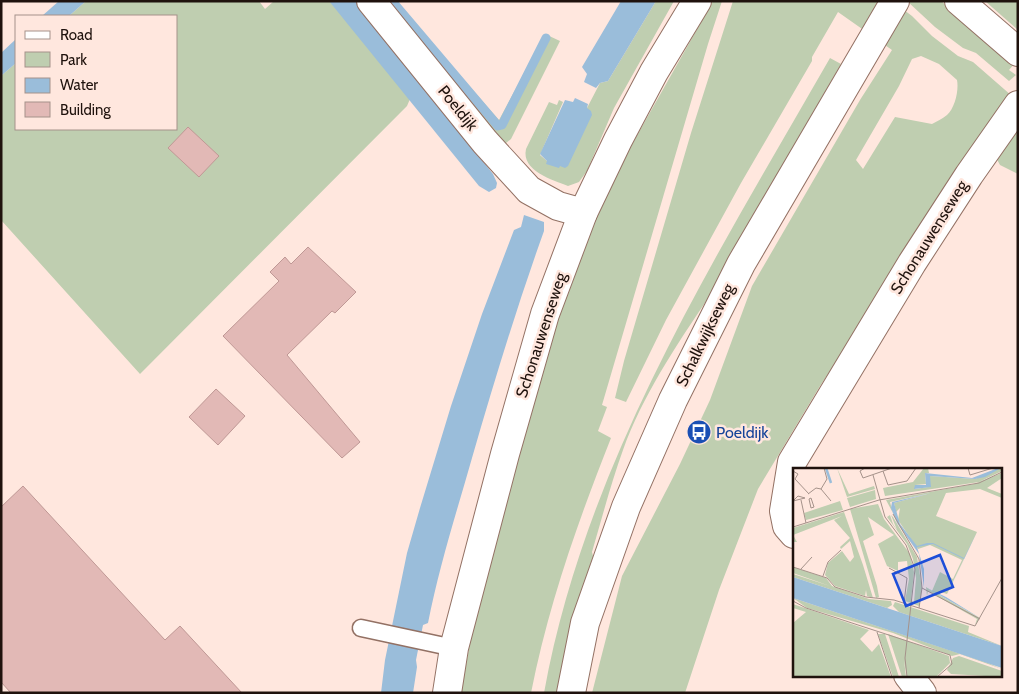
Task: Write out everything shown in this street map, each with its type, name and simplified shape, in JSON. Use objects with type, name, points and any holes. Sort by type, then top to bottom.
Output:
[{"type":"street","name":"Poeldijk","points":[[371,1],[485,142],[529,190],[558,206],[584,213]]},
{"type":"street","name":"Schonauwenseweg","points":[[447,693],[441,645],[505,454],[545,314],[584,213],[618,140],[654,72],[697,1]]},
{"type":"street","name":"Schalkwijkseweg","points":[[571,693],[585,623],[626,507],[673,400],[741,264],[895,1]]},
{"type":"street","points":[[959,1],[1018,52]]},
{"type":"street","name":"Schonauwenseweg","points":[[793,533],[787,526],[784,511],[792,462],[912,263],[969,175],[1018,105]]},
{"type":"street","points":[[909,676],[922,693]]},
{"type":"lane","points":[[361,628],[441,645]]},
{"type":"green space","points":[[86,1],[259,1],[265,9],[274,1],[338,1],[410,99],[407,106],[140,374],[1,220],[1,76],[15,64],[15,130],[178,130],[178,15],[70,15]]},
{"type":"green space","points":[[377,1],[395,1],[499,120],[545,34],[560,41],[511,139],[506,143],[498,144]]},
{"type":"green space","points":[[656,1],[674,1],[614,108],[587,171],[579,182],[568,186],[540,174],[528,163],[526,149],[549,102],[557,105],[559,100],[563,102],[540,155],[547,161],[587,108],[600,83],[608,81]]},
{"type":"green space","points":[[713,1],[722,1],[602,405],[607,407],[598,431],[611,438],[555,595],[531,693],[461,693],[476,609],[503,508],[562,307],[589,225],[631,146]]},
{"type":"green space","points":[[733,1],[892,1],[912,16],[932,36],[958,56],[973,62],[1012,96],[820,386],[758,489],[719,590],[685,693],[592,693],[622,576],[680,464],[710,400],[752,286],[860,100],[892,50],[838,12],[666,320],[626,402],[615,398],[624,361],[691,133]],"holes":[[[921,56],[939,64],[957,80],[956,99],[950,112],[932,124],[895,117],[863,169],[856,160],[899,86],[912,59]]]},
{"type":"green space","points":[[907,1],[941,1],[1015,63],[1009,70],[1016,75],[1009,81],[976,53],[963,48],[935,27]]},
{"type":"green space","points":[[985,1],[1018,1],[1018,30]]},
{"type":"green space","points":[[830,58],[841,64],[707,300],[649,392],[631,430],[614,475],[592,552],[594,560],[558,693],[544,693],[564,607],[590,524],[623,443],[660,364],[700,286]]},
{"type":"green space","points":[[1018,125],[1018,174],[1000,165],[993,152]]},
{"type":"water","points":[[59,1],[86,1],[70,15],[43,15]]},
{"type":"water","points":[[329,1],[355,1],[493,174],[497,183],[496,188],[489,192],[479,186]]},
{"type":"water","points":[[621,1],[656,1],[608,81],[600,83],[596,88],[584,82],[587,74],[582,67]]},
{"type":"water","points":[[15,40],[15,64],[1,76],[1,53]]},
{"type":"water","points":[[575,98],[588,104],[587,108],[591,111],[592,115],[568,166],[565,168],[560,166],[559,168],[546,164],[547,161],[540,154],[565,100],[573,102]]},
{"type":"water","points":[[524,215],[544,222],[544,231],[515,316],[480,430],[443,561],[428,623],[423,625],[416,660],[417,667],[413,693],[381,693],[385,660],[407,553],[420,508],[451,406],[482,314],[514,230],[521,227]]},
{"type":"building","points":[[188,127],[219,156],[199,177],[168,148]]},
{"type":"building","points":[[308,247],[356,292],[335,313],[332,311],[287,355],[360,442],[342,458],[223,336],[279,281],[270,272],[285,257],[291,264]]},
{"type":"building","points":[[216,389],[245,416],[218,445],[189,417]]},
{"type":"building","points":[[23,486],[165,640],[180,626],[242,693],[11,693],[1,682],[1,507]]},
{"type":"waterway","points":[[392,1],[498,126],[502,125],[546,38]]},
{"type":"place","name":"Poeldijk","points":[[699,432]]}]
